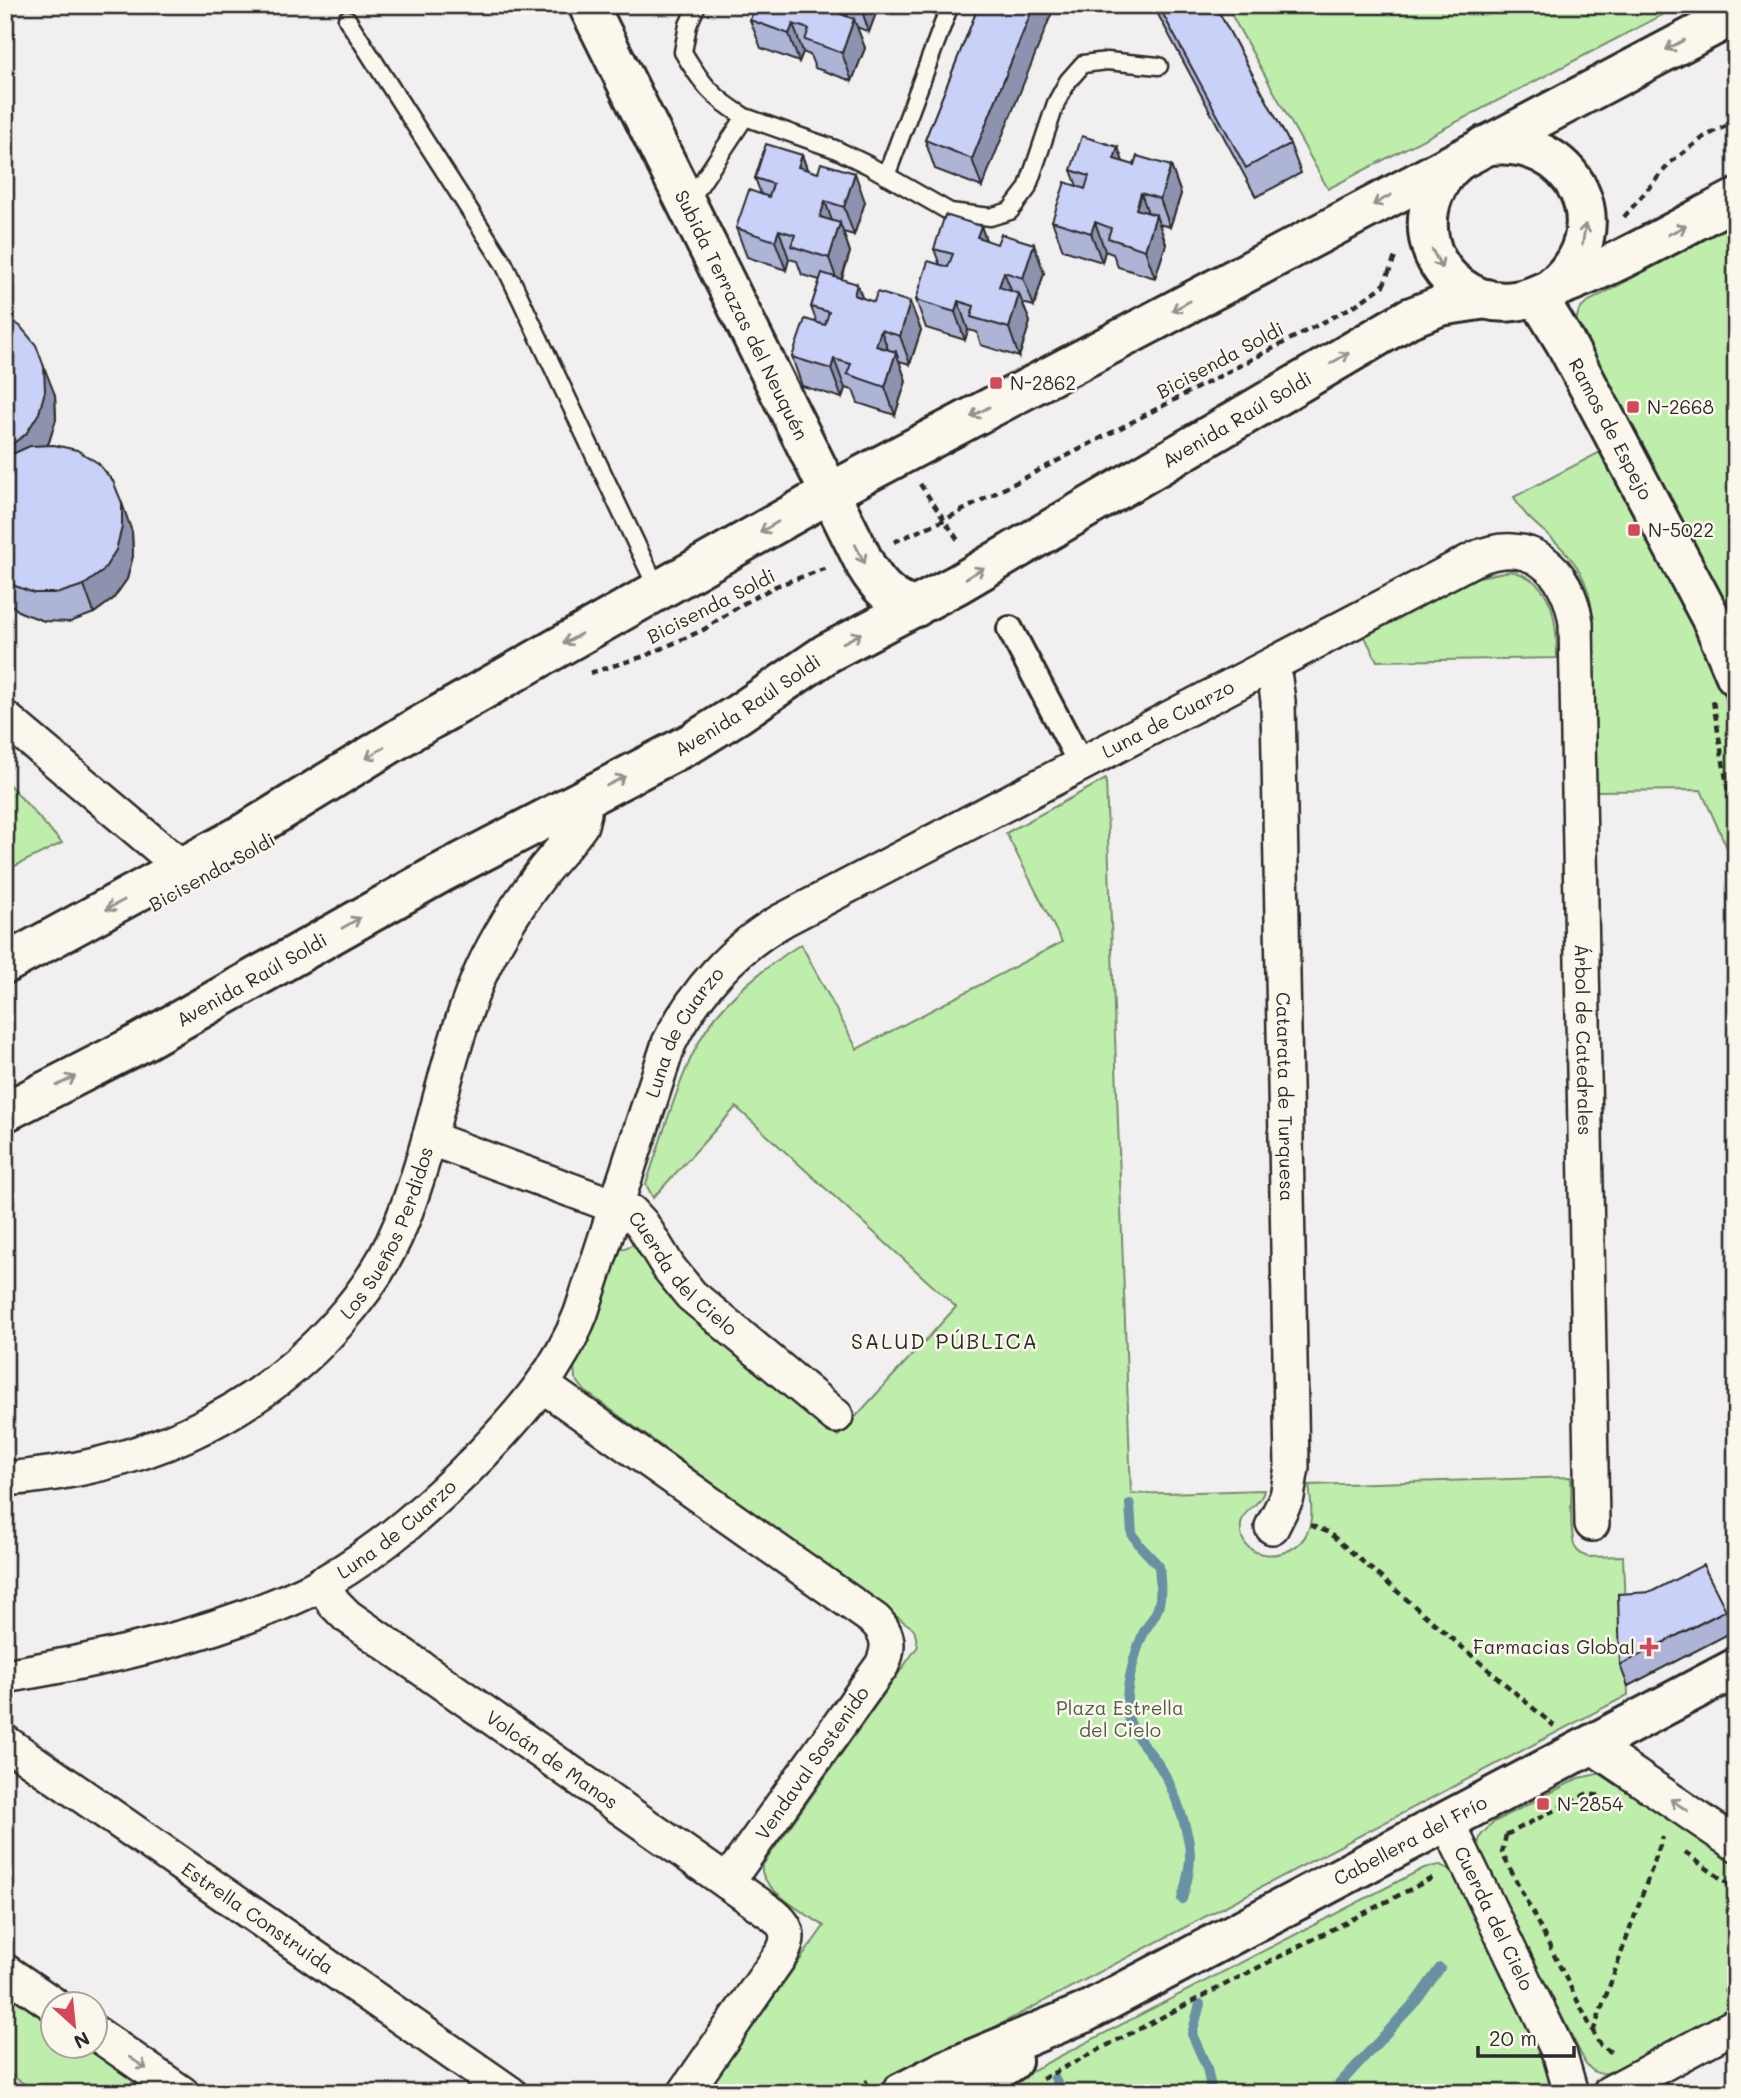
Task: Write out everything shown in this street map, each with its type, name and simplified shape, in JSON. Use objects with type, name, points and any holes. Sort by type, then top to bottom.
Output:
[{"type":"main road","name":"Subida Terrazas del Neuquén","points":[[588,5],[861,556],[882,589],[896,599],[916,607]]},
{"type":"main road","name":"Avenida Raúl Soldi","points":[[5,964],[183,868],[399,738],[829,493],[1736,14]]},
{"type":"main road","name":"Avenida Raúl Soldi","points":[[1486,299],[1462,289],[1443,270],[1431,248],[1428,235],[1429,209],[1445,174],[1474,151],[1517,144],[1555,160],[1573,180],[1584,205],[1585,233],[1577,259],[1570,271],[1543,293]]},
{"type":"main road","name":"Avenida Raúl Soldi","points":[[5,1112],[138,1044],[419,884],[692,742],[827,653],[916,607],[1409,318],[1440,306],[1486,299],[1512,302],[1543,293],[1609,265],[1736,199]]},
{"type":"main road","name":"Ramos de Espejo","points":[[1543,293],[1559,330],[1721,639],[1736,676]]},
{"type":"main road","name":"Cabellera del Frío","points":[[901,2093],[946,2070],[1084,2013],[1447,1821],[1574,1738],[1736,1668]]},
{"type":"main road","name":"Cabellera del Frío","points":[[964,2093],[1084,2013]]},
{"type":"street","name":"Luna de Cuarzo","points":[[5,1676],[109,1658],[182,1638],[266,1609],[322,1583],[375,1550],[429,1506],[497,1438],[542,1385],[566,1348],[575,1330],[669,1043],[703,990],[742,949],[783,920],[1487,553],[1516,551],[1531,554],[1546,562]]},
{"type":"street","name":"Árbol de Catedrales","points":[[1546,562],[1565,586],[1576,623],[1592,1524]]},
{"type":"street","points":[[1010,629],[1082,764]]},
{"type":"street","name":"Catarata de Turquesa","points":[[1270,666],[1278,701],[1292,1467],[1287,1497],[1272,1527]]},
{"type":"street","points":[[5,718],[183,868]]},
{"type":"street","name":"Los Sueños Perdidos","points":[[5,1479],[64,1472],[171,1442],[221,1418],[269,1388],[339,1322],[379,1270],[401,1224],[460,1030],[489,956],[528,892],[581,825],[584,813],[581,800]]},
{"type":"street","name":"Cuerda del Cielo","points":[[429,1138],[631,1212],[691,1295],[836,1416]]},
{"type":"street","name":"Vendaval Sostenido","points":[[542,1385],[875,1620],[888,1642],[882,1665],[727,1882]]},
{"type":"street","name":"Volcán de Manos","points":[[322,1583],[334,1603],[347,1616],[774,1915],[787,1932],[788,1939],[782,1953],[685,2093]]},
{"type":"street","points":[[1574,1738],[1736,1844]]},
{"type":"street","name":"Estrella Construida","points":[[5,1742],[510,2093]]},
{"type":"street","name":"Cuerda del Cielo","points":[[1447,1821],[1560,2055],[1571,2093]]},
{"type":"street","points":[[5,1971],[38,1994]]},
{"type":"street","points":[[1609,2093],[1736,2025]]},
{"type":"street","points":[[108,2042],[183,2093]]},
{"type":"lane","points":[[697,5],[688,25],[683,52],[702,84],[722,103],[745,117],[835,149],[950,212],[990,217],[1010,211],[1027,188],[1056,103],[1068,81],[1083,64],[1107,61],[1160,66]]},
{"type":"lane","points":[[886,176],[950,5]]},
{"type":"lane","points":[[347,19],[504,264],[658,590]]},
{"type":"lane","points":[[686,205],[745,117]]},
{"type":"path","points":[[1585,233],[1601,233],[1619,225],[1671,162],[1704,137],[1736,121]]},
{"type":"path","name":"Bicisenda Soldi","points":[[583,675],[645,656],[703,630],[776,586],[861,556],[944,520],[1354,306],[1383,286],[1398,251]]},
{"type":"path","points":[[1310,1525],[1328,1532],[1574,1738]]},
{"type":"path","points":[[1614,1802],[1605,1796],[1586,1794],[1506,1835],[1502,1853],[1600,2045],[1611,2052],[1622,2046]]},
{"type":"path","points":[[1653,1830],[1673,1844]]},
{"type":"path","points":[[1593,2033],[1663,1837]]},
{"type":"path","points":[[1684,1852],[1736,1889]]},
{"type":"path","points":[[1041,2080],[1436,1876]]},
{"type":"path","points":[[1713,1998],[1736,1986]]},
{"type":"green space","points":[[1226,5],[1681,5],[1328,189]]},
{"type":"green space","points":[[1736,223],[1736,630],[1576,321],[1579,310],[1589,301]]},
{"type":"green space","points":[[1604,450],[1703,639],[1725,696],[1736,739],[1736,832],[1732,859],[1701,790],[1594,791],[1593,618],[1588,592],[1573,561],[1528,517],[1514,497]]},
{"type":"green space","points":[[1510,571],[1525,576],[1544,592],[1554,616],[1557,658],[1377,661],[1364,635],[1474,578]]},
{"type":"green space","name":"Plaza Estrella del Cielo","points":[[1106,779],[1131,1494],[1264,1490],[1260,1500],[1242,1520],[1242,1537],[1256,1552],[1279,1554],[1300,1543],[1307,1533],[1311,1516],[1309,1485],[1571,1477],[1572,1533],[1576,1549],[1588,1557],[1623,1556],[1628,1695],[869,2093],[706,2093],[824,1926],[775,1891],[763,1874],[762,1866],[918,1646],[914,1629],[585,1391],[575,1378],[574,1367],[620,1250],[634,1244],[639,1246],[694,1316],[838,1436],[956,1307],[736,1107],[653,1198],[646,1184],[675,1096],[704,1033],[725,1005],[745,986],[801,944],[857,1049],[1062,942],[1006,833]]},
{"type":"green space","points":[[5,780],[62,843],[5,871]]},
{"type":"green space","points":[[1602,1773],[1621,1781],[1736,1862],[1736,2006],[1614,2071],[1601,2074],[1585,2062],[1482,1859],[1478,1844],[1481,1835],[1494,1822],[1579,1778]]},
{"type":"green space","points":[[1440,1865],[1454,1871],[1549,2068],[1556,2093],[989,2093],[1424,1868]]},
{"type":"green space","points":[[5,1989],[38,2012],[38,2060],[107,2060],[155,2093],[38,2093],[5,2071]]},
{"type":"building","points":[[756,5],[837,5],[835,12],[854,19],[842,53],[805,40],[809,29],[793,24],[789,34],[750,20]]},
{"type":"building","points":[[979,5],[1034,5],[972,159],[925,140]]},
{"type":"building","points":[[1158,5],[1215,5],[1290,144],[1246,168]]},
{"type":"building","points":[[1082,136],[1118,147],[1114,159],[1134,165],[1137,156],[1171,166],[1160,199],[1141,193],[1136,209],[1156,215],[1145,250],[1108,238],[1111,228],[1095,222],[1091,233],[1052,221],[1065,182],[1085,189],[1089,176],[1071,170]]},
{"type":"building","points":[[766,144],[802,155],[798,167],[818,173],[821,163],[855,173],[844,207],[825,201],[820,217],[840,223],[829,258],[791,246],[795,235],[779,230],[775,241],[736,228],[749,190],[769,197],[773,184],[755,178]]},
{"type":"building","points":[[945,215],[981,226],[977,237],[997,244],[1001,234],[1034,244],[1023,278],[1004,272],[999,287],[1019,294],[1009,328],[971,317],[974,306],[958,301],[955,312],[916,300],[928,261],[948,267],[953,254],[934,249]]},
{"type":"building","points":[[822,273],[857,284],[854,295],[874,302],[877,292],[910,302],[900,336],[881,330],[876,346],[896,352],[885,387],[847,374],[851,364],[834,359],[831,369],[792,357],[805,319],[825,325],[829,312],[811,307]]},
{"type":"building","points":[[5,316],[20,326],[36,345],[44,367],[45,391],[39,413],[26,434],[5,449]]},
{"type":"building","points":[[54,445],[77,450],[98,463],[113,481],[122,503],[122,527],[116,550],[103,571],[84,585],[59,593],[34,593],[5,580],[5,458],[30,446]]},
{"type":"building","points":[[1703,1565],[1726,1610],[1620,1665],[1618,1594],[1651,1592]]},
{"type":"waterway","points":[[1130,1504],[1132,1534],[1159,1566],[1161,1590],[1158,1608],[1144,1632],[1134,1660],[1127,1711],[1135,1733],[1164,1774],[1184,1822],[1190,1856],[1189,1873],[1182,1899]]},
{"type":"waterway","points":[[1331,2093],[1417,2000],[1440,1968]]},
{"type":"waterway","points":[[1200,2004],[1192,2034],[1207,2068],[1212,2093]]},
{"type":"waterway","points":[[1055,2078],[1062,2093]]},
{"type":"place","name":"N-2862","points":[[996,383]]},
{"type":"place","name":"N-2668","points":[[1633,407]]},
{"type":"place","name":"N-5022","points":[[1634,530]]},
{"type":"place","name":"Farmacias Global","points":[[1649,1647]]},
{"type":"place","name":"N-2854","points":[[1543,1804]]},
{"type":"district","name":"SALUD PÚBLICA","points":[[945,1342]]}]
